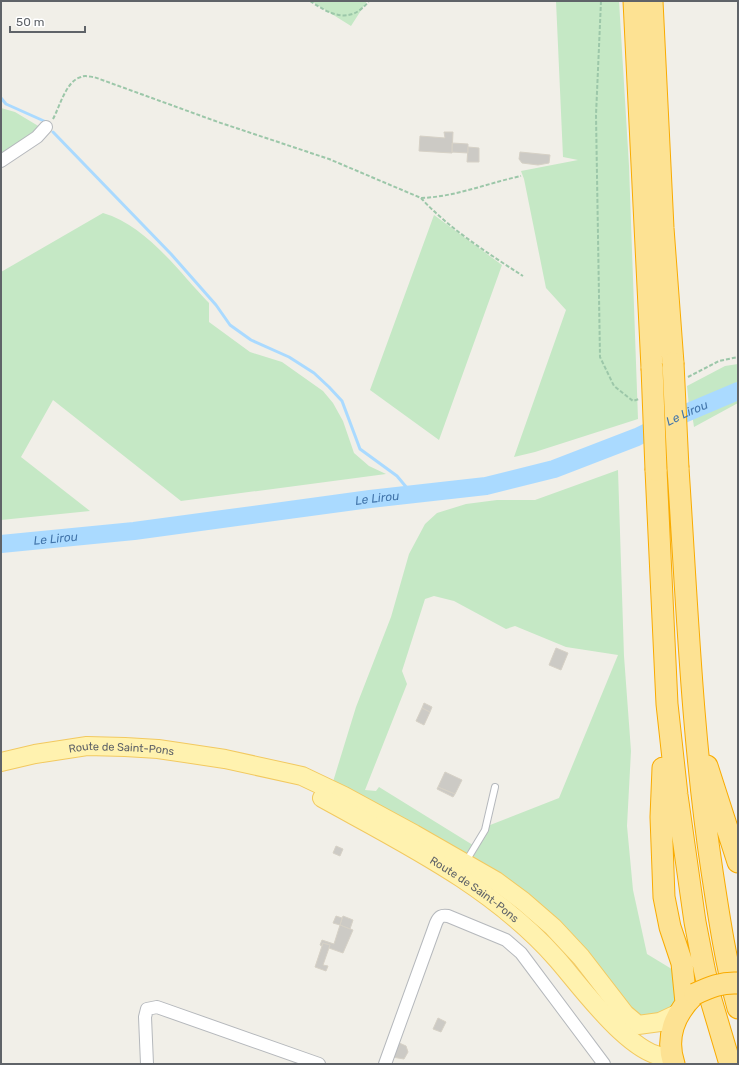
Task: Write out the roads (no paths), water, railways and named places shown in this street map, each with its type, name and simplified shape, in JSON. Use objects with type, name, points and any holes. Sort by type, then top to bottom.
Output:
[{"type":"highway","points":[[634,1],[667,704],[677,795],[695,922],[712,1000],[730,1064]]},
{"type":"highway","points":[[652,1],[662,198],[677,372],[678,468],[690,678],[701,797],[719,915],[738,1008]]},
{"type":"highway","points":[[690,678],[701,747],[738,862]]},
{"type":"highway","points":[[667,704],[661,817],[664,897],[670,927],[682,964],[687,1003]]},
{"type":"highway","points":[[673,1060],[670,1041],[673,1026],[687,1003],[710,986],[727,982],[738,983]]},
{"type":"main road","name":"Route de Saint-Pons","points":[[1,762],[35,754],[87,746],[158,749],[243,763],[302,776],[344,796],[465,863],[523,900],[553,927],[581,957],[625,1014],[638,1025],[660,1022],[687,1003]]},
{"type":"main road","name":"Route de Saint-Pons","points":[[243,763],[312,792],[429,858],[494,900],[529,928],[623,1035],[651,1053],[673,1060]]},
{"type":"street","points":[[1,162],[37,137],[46,127]]},
{"type":"street","points":[[385,1064],[436,923],[438,918],[442,915],[448,916],[506,940],[521,953],[604,1064]]},
{"type":"street","points":[[147,1064],[145,1017],[147,1009],[157,1007],[319,1064]]},
{"type":"lane","points":[[465,863],[485,830],[495,787]]},
{"type":"waterway","points":[[1,98],[6,104],[44,121]]},
{"type":"waterway","points":[[53,132],[171,254],[216,305],[230,325],[251,340],[289,357],[314,373],[329,387],[342,401],[360,449],[397,476],[412,494]]},
{"type":"waterway","name":"Le Lirou","points":[[1,544],[134,531],[370,499],[486,486],[554,469],[637,437],[686,413],[738,391]]}]
